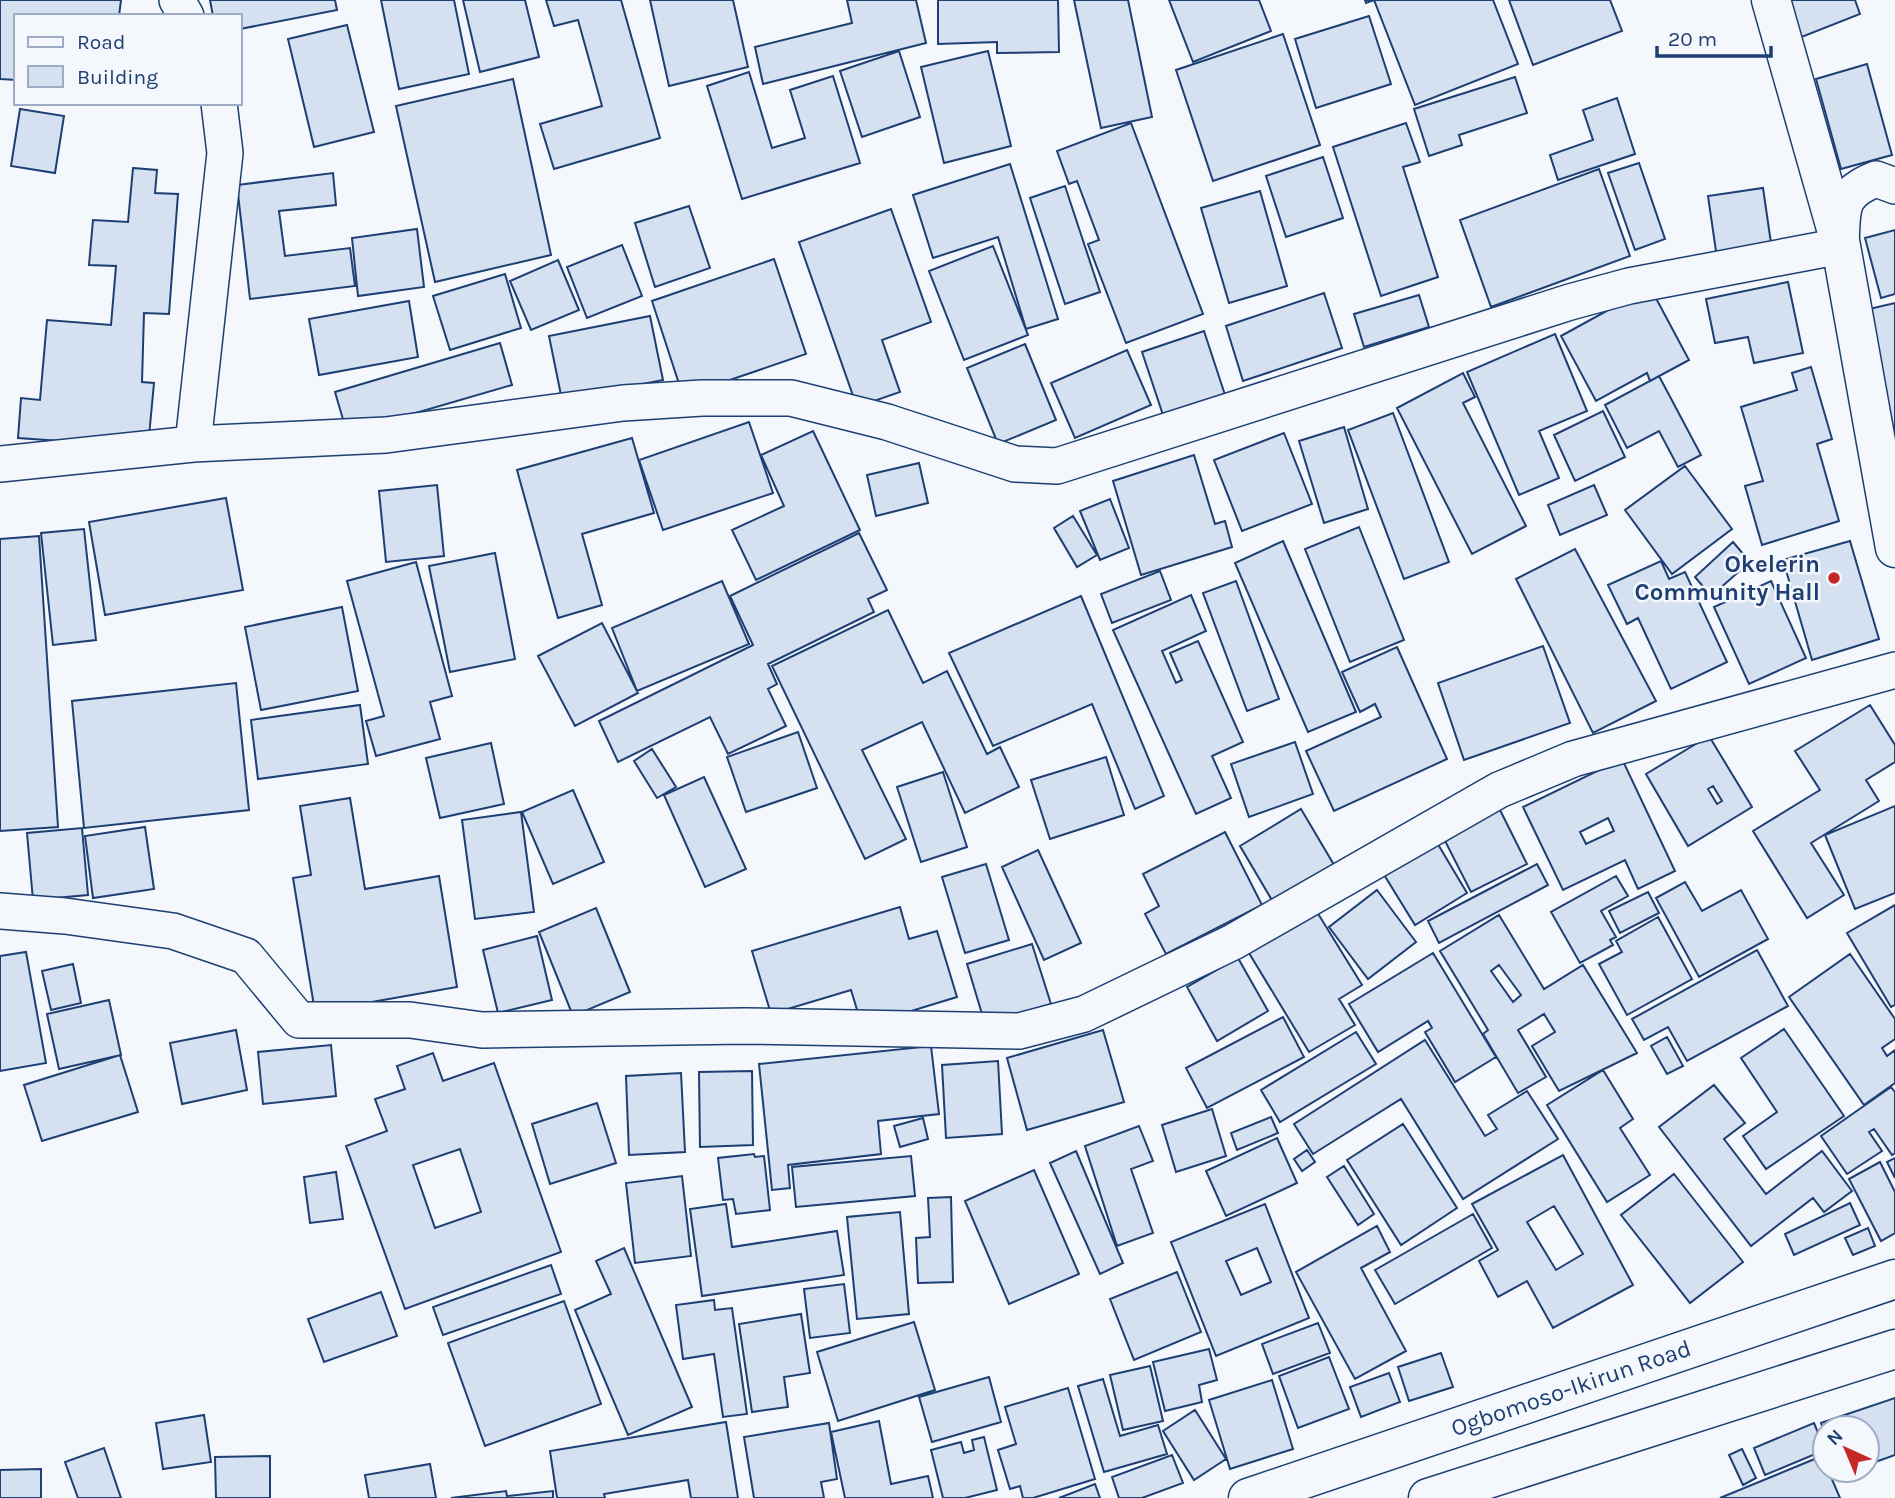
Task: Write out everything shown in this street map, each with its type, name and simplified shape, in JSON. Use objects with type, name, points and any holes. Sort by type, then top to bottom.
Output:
[{"type":"main road","points":[[1771,0],[1841,246],[1895,548]]},
{"type":"main road","name":"Ogbomoso-Ikirun Road","points":[[1248,1498],[1895,1279]]},
{"type":"main road","points":[[1428,1498],[1895,1349]]},
{"type":"street","points":[[193,444],[225,153],[219,105]]},
{"type":"street","points":[[0,464],[193,444],[386,435],[623,403],[702,398],[791,398],[887,422],[1015,464],[1057,466],[1570,302],[1629,286],[1841,246],[1843,209],[1854,188],[1876,179],[1895,186]]},
{"type":"street","points":[[0,911],[65,916],[173,931],[246,956],[299,1020],[411,1020],[482,1030],[744,1026],[1019,1031],[1084,1014],[1233,942],[1499,790],[1561,764],[1895,670]]},
{"type":"building","points":[[0,0],[121,0],[119,14],[14,14],[14,80],[0,79]]},
{"type":"building","points":[[210,0],[335,0],[337,10],[242,29],[242,14],[213,14]]},
{"type":"building","points":[[381,0],[454,0],[469,74],[399,89]]},
{"type":"building","points":[[463,0],[525,0],[539,57],[480,72]]},
{"type":"building","points":[[546,0],[621,0],[660,138],[554,169],[540,124],[602,106],[578,20],[554,26]]},
{"type":"building","points":[[650,0],[733,0],[748,67],[669,86]]},
{"type":"building","points":[[847,0],[916,0],[926,43],[763,84],[755,47],[852,23]]},
{"type":"building","points":[[938,0],[1058,0],[1059,52],[997,53],[997,42],[938,44]]},
{"type":"building","points":[[1074,0],[1128,0],[1152,117],[1101,128]]},
{"type":"building","points":[[1169,0],[1259,0],[1271,31],[1193,62]]},
{"type":"building","points":[[1374,0],[1493,0],[1518,64],[1415,105]]},
{"type":"building","points":[[1509,0],[1610,0],[1622,31],[1533,65]]},
{"type":"building","points":[[1784,0],[1855,0],[1860,14],[1799,38]]},
{"type":"building","points":[[1369,16],[1391,84],[1316,108],[1295,39]]},
{"type":"building","points":[[347,25],[374,132],[314,147],[288,39]]},
{"type":"building","points":[[1283,34],[1320,145],[1213,181],[1176,70]]},
{"type":"building","points":[[899,51],[920,117],[862,137],[840,71]]},
{"type":"building","points":[[988,51],[1011,146],[944,163],[921,67]]},
{"type":"building","points":[[1867,64],[1892,155],[1841,169],[1816,79]]},
{"type":"building","points":[[749,72],[772,148],[805,138],[790,90],[833,76],[860,163],[742,199],[707,86]]},
{"type":"building","points":[[1515,77],[1527,113],[1459,135],[1462,145],[1429,156],[1414,109]]},
{"type":"building","points":[[513,79],[551,255],[435,282],[396,106]]},
{"type":"building","points":[[1617,98],[1635,154],[1558,180],[1550,155],[1593,140],[1583,110]]},
{"type":"building","points":[[20,109],[64,116],[55,173],[11,166]]},
{"type":"building","points":[[1131,123],[1203,314],[1126,343],[1088,244],[1099,240],[1077,181],[1069,184],[1057,151]]},
{"type":"building","points":[[1406,123],[1420,162],[1403,167],[1438,277],[1381,296],[1333,147]]},
{"type":"building","points":[[1323,157],[1343,218],[1286,237],[1266,176]]},
{"type":"building","points":[[1639,163],[1665,239],[1635,250],[1608,173]]},
{"type":"building","points":[[1010,164],[1058,319],[1026,329],[998,237],[933,258],[913,195]]},
{"type":"building","points":[[133,168],[157,170],[155,193],[178,194],[169,314],[144,313],[142,382],[154,383],[148,447],[18,438],[21,398],[40,400],[47,320],[111,325],[116,266],[89,265],[93,220],[128,222]]},
{"type":"building","points":[[1599,169],[1630,256],[1491,307],[1460,220]]},
{"type":"building","points":[[333,173],[336,205],[279,211],[285,256],[350,248],[355,286],[250,299],[237,185]]},
{"type":"building","points":[[1065,186],[1100,292],[1065,304],[1030,198]]},
{"type":"building","points":[[1763,188],[1772,250],[1717,258],[1708,196]]},
{"type":"building","points":[[1260,191],[1287,286],[1229,303],[1201,208]]},
{"type":"building","points":[[689,206],[710,268],[655,287],[635,223]]},
{"type":"building","points":[[891,209],[931,322],[882,340],[900,392],[857,407],[799,242]]},
{"type":"building","points":[[417,229],[424,287],[358,296],[352,238]]},
{"type":"building","points":[[1895,230],[1895,294],[1881,298],[1865,238]]},
{"type":"building","points":[[622,245],[642,296],[587,318],[567,267]]},
{"type":"building","points":[[993,246],[1028,335],[964,360],[929,271]]},
{"type":"building","points":[[774,259],[806,354],[683,396],[652,301]]},
{"type":"building","points":[[558,260],[579,310],[531,330],[510,281]]},
{"type":"building","points":[[505,274],[521,328],[450,350],[433,296]]},
{"type":"building","points":[[1788,282],[1803,353],[1754,363],[1748,337],[1715,343],[1706,299]]},
{"type":"building","points":[[1650,287],[1689,360],[1650,381],[1647,373],[1596,401],[1561,336]]},
{"type":"building","points":[[1324,293],[1342,348],[1243,381],[1226,326]]},
{"type":"building","points":[[1419,295],[1429,327],[1364,347],[1354,314]]},
{"type":"building","points":[[409,301],[418,357],[319,375],[309,319]]},
{"type":"building","points":[[1895,303],[1895,445],[1865,310]]},
{"type":"building","points":[[650,316],[663,380],[562,400],[549,336]]},
{"type":"building","points":[[1204,331],[1227,401],[1165,421],[1142,352]]},
{"type":"building","points":[[1555,334],[1587,411],[1539,431],[1559,478],[1519,495],[1467,372]]},
{"type":"building","points":[[500,343],[512,385],[347,433],[335,392]]},
{"type":"building","points":[[1025,344],[1056,420],[998,444],[967,368]]},
{"type":"building","points":[[1127,350],[1151,405],[1075,438],[1051,383]]},
{"type":"building","points":[[1811,367],[1832,439],[1817,444],[1839,521],[1762,545],[1745,486],[1763,481],[1741,407],[1797,390],[1792,373]]},
{"type":"building","points":[[1463,373],[1475,397],[1463,403],[1526,526],[1472,554],[1397,408]]},
{"type":"building","points":[[1659,376],[1701,455],[1678,467],[1659,431],[1627,448],[1605,405]]},
{"type":"building","points":[[1603,411],[1625,457],[1575,481],[1554,435]]},
{"type":"building","points":[[1393,413],[1449,562],[1404,579],[1348,430]]},
{"type":"building","points":[[749,422],[773,493],[663,530],[639,460]]},
{"type":"building","points":[[1344,427],[1368,509],[1324,523],[1299,441]]},
{"type":"building","points":[[813,431],[860,530],[756,580],[732,530],[784,506],[761,455]]},
{"type":"building","points":[[1284,433],[1312,504],[1242,531],[1214,460]]},
{"type":"building","points":[[632,438],[654,513],[582,534],[602,605],[558,618],[517,470]]},
{"type":"building","points":[[1194,455],[1215,524],[1225,521],[1232,547],[1141,575],[1113,481]]},
{"type":"building","points":[[919,463],[928,503],[876,516],[867,475]]},
{"type":"building","points":[[1685,466],[1732,529],[1672,574],[1625,510]]},
{"type":"building","points":[[437,485],[444,556],[386,562],[379,491]]},
{"type":"building","points":[[1594,485],[1607,515],[1560,535],[1548,505]]},
{"type":"building","points":[[226,498],[243,590],[105,615],[89,522]]},
{"type":"building","points":[[1110,499],[1129,548],[1100,560],[1080,511]]},
{"type":"building","points":[[1073,516],[1097,555],[1077,567],[1054,528]]},
{"type":"building","points":[[1359,527],[1404,640],[1350,662],[1305,549]]},
{"type":"building","points":[[84,529],[96,640],[53,645],[41,533]]},
{"type":"building","points":[[859,533],[887,590],[868,599],[874,612],[768,664],[777,684],[768,689],[786,726],[728,754],[710,717],[618,762],[599,721],[753,645],[730,596]]},
{"type":"building","points":[[39,536],[58,827],[0,831],[0,539]]},
{"type":"building","points":[[1283,541],[1356,712],[1308,732],[1235,563]]},
{"type":"building","points":[[1850,541],[1879,639],[1812,660],[1783,560]]},
{"type":"building","points":[[1733,542],[1750,562],[1711,596],[1695,577]]},
{"type":"building","points":[[1575,549],[1656,701],[1593,733],[1516,579]]},
{"type":"building","points":[[495,553],[515,659],[450,672],[429,566]]},
{"type":"building","points":[[1661,561],[1669,579],[1685,572],[1727,662],[1671,689],[1638,618],[1627,624],[1608,585]]},
{"type":"building","points":[[416,562],[452,696],[430,702],[440,739],[376,756],[366,721],[384,716],[347,581]]},
{"type":"building","points":[[1160,571],[1171,600],[1112,623],[1101,594]]},
{"type":"building","points":[[722,581],[749,644],[637,691],[612,628]]},
{"type":"building","points":[[1236,581],[1279,699],[1247,711],[1203,593]]},
{"type":"building","points":[[1771,581],[1806,658],[1749,684],[1714,607]]},
{"type":"building","points":[[1191,595],[1206,631],[1162,651],[1176,683],[1182,680],[1170,653],[1198,641],[1243,742],[1212,756],[1231,798],[1196,814],[1113,630]]},
{"type":"building","points":[[1081,596],[1164,796],[1135,809],[1092,704],[993,746],[949,653]]},
{"type":"building","points":[[342,607],[358,691],[261,710],[245,627]]},
{"type":"building","points":[[888,610],[923,683],[947,671],[987,754],[1000,747],[1019,787],[965,813],[922,722],[862,750],[906,839],[865,859],[772,666]]},
{"type":"building","points":[[602,623],[638,693],[575,726],[538,656]]},
{"type":"building","points":[[1543,646],[1570,723],[1464,760],[1438,683]]},
{"type":"building","points":[[1397,647],[1447,759],[1334,811],[1306,751],[1381,717],[1375,704],[1360,712],[1342,672]]},
{"type":"building","points":[[236,683],[249,810],[84,828],[72,701]]},
{"type":"building","points":[[360,705],[368,764],[258,779],[251,720]]},
{"type":"building","points":[[1870,705],[1895,745],[1895,762],[1866,780],[1879,801],[1811,843],[1844,895],[1807,918],[1753,831],[1820,790],[1795,751]]},
{"type":"building","points":[[798,732],[817,788],[746,812],[727,757]]},
{"type":"building","points":[[1709,736],[1752,807],[1688,846],[1646,774]],"holes":[[[1713,786],[1722,801],[1717,804],[1708,789]]]},
{"type":"building","points":[[1295,742],[1313,794],[1249,817],[1231,764]]},
{"type":"building","points":[[491,743],[504,804],[440,818],[426,758]]},
{"type":"building","points":[[652,749],[676,787],[657,798],[634,761]]},
{"type":"building","points":[[1106,757],[1124,815],[1050,839],[1031,780]]},
{"type":"building","points":[[1622,759],[1675,871],[1638,889],[1625,860],[1563,890],[1523,807]],"holes":[[[1608,818],[1614,831],[1586,844],[1580,832]]]},
{"type":"building","points":[[943,772],[967,847],[921,862],[897,787]]},
{"type":"building","points":[[704,777],[746,869],[705,887],[664,795]]},
{"type":"building","points":[[573,790],[604,862],[553,884],[522,812]]},
{"type":"building","points":[[350,798],[365,889],[439,876],[457,987],[315,1012],[293,878],[311,875],[300,806]]},
{"type":"building","points":[[1498,806],[1527,864],[1471,892],[1442,835]]},
{"type":"building","points":[[1895,806],[1895,893],[1855,909],[1825,835]]},
{"type":"building","points":[[1301,809],[1337,870],[1276,907],[1240,846]]},
{"type":"building","points":[[521,812],[534,912],[475,919],[462,820]]},
{"type":"building","points":[[145,827],[154,889],[93,898],[85,836]]},
{"type":"building","points":[[82,828],[88,895],[33,900],[27,833]]},
{"type":"building","points":[[1225,832],[1262,905],[1166,954],[1145,914],[1159,906],[1143,874]]},
{"type":"building","points":[[1436,841],[1467,893],[1415,925],[1383,873]]},
{"type":"building","points":[[1038,850],[1081,943],[1044,960],[1002,867]]},
{"type":"building","points":[[986,864],[1009,940],[965,953],[942,877]]},
{"type":"building","points":[[1537,864],[1548,885],[1439,943],[1428,921]]},
{"type":"building","points":[[1616,876],[1628,896],[1601,911],[1616,937],[1610,940],[1613,945],[1580,963],[1551,912]]},
{"type":"building","points":[[1685,882],[1702,911],[1741,890],[1768,939],[1699,977],[1656,898]]},
{"type":"building","points":[[1377,890],[1416,942],[1368,979],[1329,927]]},
{"type":"building","points":[[1648,892],[1659,913],[1620,933],[1609,911]]},
{"type":"building","points":[[1895,905],[1895,1005],[1891,1007],[1847,933]]},
{"type":"building","points":[[900,907],[909,939],[937,931],[957,997],[862,1026],[851,990],[771,1014],[752,951]]},
{"type":"building","points":[[596,908],[630,992],[573,1016],[539,932]]},
{"type":"building","points":[[1317,912],[1362,985],[1339,999],[1355,1025],[1309,1052],[1249,953]]},
{"type":"building","points":[[1499,915],[1544,989],[1583,965],[1637,1053],[1559,1091],[1532,1046],[1555,1032],[1544,1014],[1518,1030],[1546,1077],[1518,1093],[1483,1034],[1488,1030],[1440,951]],"holes":[[[1499,965],[1521,995],[1513,1002],[1491,971]]]},
{"type":"building","points":[[1658,917],[1692,979],[1627,1015],[1599,964],[1622,952],[1616,941]]},
{"type":"building","points":[[537,936],[552,1000],[498,1013],[483,950]]},
{"type":"building","points":[[1032,944],[1051,1004],[985,1024],[967,964]]},
{"type":"building","points":[[1757,950],[1788,1006],[1687,1061],[1668,1027],[1644,1040],[1632,1019]]},
{"type":"building","points":[[26,952],[46,1063],[0,1071],[0,956]]},
{"type":"building","points":[[1433,953],[1496,1057],[1455,1082],[1425,1032],[1432,1028],[1428,1021],[1378,1052],[1349,1004]]},
{"type":"building","points":[[1850,954],[1895,1019],[1895,1039],[1882,1048],[1887,1056],[1895,1050],[1895,1083],[1864,1105],[1789,997]]},
{"type":"building","points":[[1238,958],[1268,1011],[1217,1041],[1187,987]]},
{"type":"building","points":[[73,964],[81,1003],[51,1010],[42,971]]},
{"type":"building","points":[[109,1000],[121,1055],[59,1069],[47,1014]]},
{"type":"building","points":[[1283,1017],[1304,1057],[1207,1108],[1186,1068]]},
{"type":"building","points":[[1784,1029],[1844,1116],[1766,1169],[1743,1136],[1777,1112],[1741,1058]]},
{"type":"building","points":[[236,1030],[247,1090],[182,1104],[170,1043]]},
{"type":"building","points":[[1103,1030],[1124,1102],[1027,1130],[1007,1058]]},
{"type":"building","points":[[1356,1032],[1376,1064],[1280,1122],[1261,1090]]},
{"type":"building","points":[[1667,1037],[1683,1066],[1667,1074],[1651,1046]]},
{"type":"building","points":[[1425,1040],[1485,1136],[1497,1129],[1488,1115],[1527,1091],[1558,1139],[1463,1199],[1401,1099],[1313,1154],[1294,1124]]},
{"type":"building","points":[[331,1045],[336,1096],[263,1104],[258,1052]]},
{"type":"building","points":[[931,1046],[939,1114],[878,1121],[881,1154],[788,1165],[790,1188],[772,1190],[759,1064]]},
{"type":"building","points":[[433,1053],[443,1081],[494,1063],[561,1252],[405,1309],[346,1146],[387,1131],[375,1099],[405,1089],[397,1066]],"holes":[[[460,1149],[481,1212],[435,1228],[413,1165]]]},
{"type":"building","points":[[120,1055],[138,1112],[42,1141],[24,1085]]},
{"type":"building","points":[[998,1061],[1002,1134],[946,1138],[942,1065]]},
{"type":"building","points":[[1603,1070],[1633,1119],[1620,1128],[1650,1175],[1607,1202],[1547,1105]]},
{"type":"building","points":[[752,1071],[753,1145],[700,1147],[699,1072]]},
{"type":"building","points":[[681,1073],[685,1152],[629,1155],[626,1076]]},
{"type":"building","points":[[1714,1085],[1745,1123],[1724,1139],[1766,1194],[1822,1151],[1852,1191],[1824,1212],[1813,1198],[1751,1246],[1659,1127]]},
{"type":"building","points":[[1891,1087],[1895,1092],[1895,1153],[1892,1155],[1874,1129],[1869,1132],[1882,1151],[1847,1174],[1821,1136]]},
{"type":"building","points":[[597,1103],[616,1163],[550,1184],[532,1124]]},
{"type":"building","points":[[1212,1109],[1226,1156],[1176,1172],[1162,1125]]},
{"type":"building","points":[[1271,1117],[1278,1133],[1237,1150],[1231,1133]]},
{"type":"building","points":[[923,1118],[928,1139],[900,1147],[894,1126]]},
{"type":"building","points":[[1403,1124],[1457,1208],[1401,1245],[1347,1160]]},
{"type":"building","points":[[1139,1126],[1153,1161],[1131,1169],[1153,1233],[1117,1246],[1085,1146]]},
{"type":"building","points":[[1277,1138],[1297,1183],[1226,1216],[1206,1171]]},
{"type":"building","points":[[1307,1150],[1315,1162],[1302,1171],[1294,1159]]},
{"type":"building","points":[[1076,1151],[1123,1263],[1100,1274],[1050,1163]]},
{"type":"building","points":[[754,1154],[755,1157],[764,1156],[770,1210],[736,1214],[733,1199],[723,1200],[718,1158]]},
{"type":"building","points":[[1563,1155],[1633,1285],[1553,1328],[1527,1281],[1498,1297],[1479,1261],[1498,1250],[1472,1204]],"holes":[[[1554,1206],[1583,1254],[1556,1270],[1527,1222]]]},
{"type":"building","points":[[911,1156],[915,1196],[796,1207],[792,1167]]},
{"type":"building","points":[[1895,1158],[1895,1178],[1887,1162]]},
{"type":"building","points":[[1880,1162],[1895,1192],[1895,1233],[1881,1241],[1849,1179]]},
{"type":"building","points":[[1344,1166],[1374,1214],[1358,1225],[1327,1177]]},
{"type":"building","points":[[1034,1170],[1079,1274],[1009,1304],[965,1201]]},
{"type":"building","points":[[336,1172],[343,1219],[310,1223],[304,1177]]},
{"type":"building","points":[[1674,1174],[1743,1262],[1690,1303],[1621,1215]]},
{"type":"building","points":[[682,1176],[691,1256],[635,1263],[626,1183]]},
{"type":"building","points":[[951,1197],[953,1282],[918,1283],[916,1238],[930,1237],[928,1198]]},
{"type":"building","points":[[1850,1203],[1860,1225],[1794,1255],[1785,1234]]},
{"type":"building","points":[[726,1204],[732,1247],[837,1231],[844,1275],[702,1296],[690,1209]]},
{"type":"building","points":[[1265,1204],[1309,1318],[1216,1356],[1171,1242]],"holes":[[[1257,1248],[1271,1282],[1241,1295],[1226,1261]]]},
{"type":"building","points":[[900,1212],[909,1314],[857,1319],[847,1217]]},
{"type":"building","points":[[1473,1214],[1492,1248],[1395,1304],[1375,1270]]},
{"type":"building","points":[[1377,1226],[1390,1252],[1361,1268],[1406,1351],[1355,1379],[1296,1272]]},
{"type":"building","points":[[1868,1228],[1875,1246],[1853,1255],[1845,1238]]},
{"type":"building","points":[[624,1248],[692,1407],[628,1435],[575,1310],[611,1294],[596,1261]]},
{"type":"building","points":[[551,1265],[561,1294],[443,1335],[433,1307]]},
{"type":"building","points":[[1177,1272],[1201,1332],[1134,1360],[1110,1299]]},
{"type":"building","points":[[844,1284],[850,1333],[810,1338],[804,1289]]},
{"type":"building","points":[[381,1292],[397,1336],[324,1362],[308,1319]]},
{"type":"building","points":[[714,1300],[715,1310],[732,1308],[747,1414],[723,1417],[714,1354],[683,1359],[676,1305]]},
{"type":"building","points":[[564,1301],[601,1404],[485,1446],[448,1343]]},
{"type":"building","points":[[801,1314],[810,1373],[784,1377],[788,1407],[752,1412],[739,1324]]},
{"type":"building","points":[[914,1322],[935,1390],[838,1421],[817,1352]]},
{"type":"building","points":[[1318,1323],[1330,1353],[1273,1374],[1262,1344]]},
{"type":"building","points":[[1209,1349],[1217,1380],[1199,1385],[1202,1402],[1165,1411],[1153,1362]]},
{"type":"building","points":[[1441,1353],[1453,1387],[1409,1401],[1398,1367]]},
{"type":"building","points":[[1329,1357],[1349,1409],[1298,1428],[1279,1376]]},
{"type":"building","points":[[1150,1366],[1163,1421],[1123,1430],[1110,1375]]},
{"type":"building","points":[[1389,1373],[1400,1402],[1361,1417],[1350,1387]]},
{"type":"building","points":[[989,1377],[1001,1422],[932,1442],[919,1397]]},
{"type":"building","points":[[1103,1379],[1120,1436],[1158,1425],[1167,1454],[1104,1472],[1078,1386]]},
{"type":"building","points":[[1272,1380],[1293,1449],[1230,1469],[1209,1400]]},
{"type":"building","points":[[1068,1388],[1095,1479],[1033,1498],[1023,1498],[1020,1486],[1010,1489],[998,1450],[1016,1444],[1005,1407]]},
{"type":"building","points":[[1895,1398],[1895,1455],[1881,1460],[1881,1414],[1848,1414]]},
{"type":"building","points":[[1195,1410],[1226,1459],[1194,1480],[1163,1431]]},
{"type":"building","points":[[204,1415],[211,1462],[163,1469],[156,1423]]},
{"type":"building","points":[[879,1421],[891,1484],[928,1476],[933,1498],[845,1498],[831,1432]]},
{"type":"building","points":[[726,1422],[738,1498],[691,1498],[688,1480],[604,1494],[605,1498],[557,1498],[550,1451]]},
{"type":"building","points":[[829,1423],[837,1479],[821,1482],[824,1498],[754,1498],[744,1437]]},
{"type":"building","points":[[1811,1424],[1811,1456],[1765,1475],[1754,1448]]},
{"type":"building","points":[[984,1437],[997,1490],[965,1498],[943,1498],[931,1450],[961,1442],[964,1453],[974,1450],[972,1440]]},
{"type":"building","points":[[104,1448],[121,1498],[78,1498],[65,1462]]},
{"type":"building","points":[[1742,1449],[1756,1478],[1743,1485],[1729,1455]]},
{"type":"building","points":[[1172,1455],[1183,1483],[1142,1498],[1119,1498],[1112,1477]]},
{"type":"building","points":[[270,1456],[270,1498],[216,1498],[215,1457]]},
{"type":"building","points":[[1811,1461],[1811,1484],[1834,1484],[1840,1498],[1720,1498]]},
{"type":"building","points":[[430,1464],[436,1498],[369,1498],[365,1475]]},
{"type":"building","points":[[41,1469],[41,1498],[0,1498],[0,1470]]},
{"type":"building","points":[[1095,1484],[1100,1498],[1059,1498]]},
{"type":"building","points":[[506,1491],[507,1496],[553,1491],[553,1498],[451,1498]]},
{"type":"place","name":"Okelerin Community Hall","points":[[1834,578]]}]
